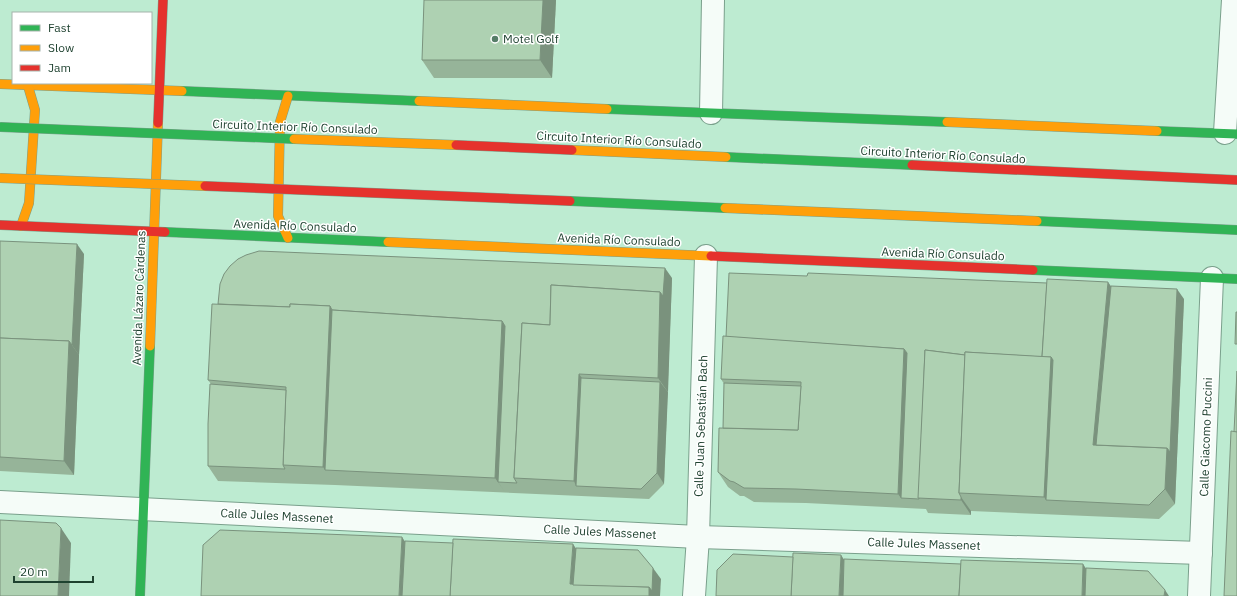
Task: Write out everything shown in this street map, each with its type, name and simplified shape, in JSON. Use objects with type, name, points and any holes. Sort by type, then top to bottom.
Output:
[{"type":"main road","name":"Avenida Lázaro Cárdenas","points":[[140,596],[163,0]]},
{"type":"main road","points":[[0,84],[1231,134]]},
{"type":"main road","points":[[21,226],[29,203],[35,110],[28,86]]},
{"type":"main road","points":[[288,96],[280,122],[278,216],[288,238]]},
{"type":"main road","name":"Circuito Interior Río Consulado","points":[[0,127],[572,150],[1237,180]]},
{"type":"main road","points":[[0,178],[1237,230]]},
{"type":"main road","name":"Avenida Río Consulado","points":[[0,225],[1237,279]]},
{"type":"street","points":[[711,113],[713,0]]},
{"type":"street","points":[[1231,134],[1233,0]]},
{"type":"street","name":"Calle Juan Sebastián Bach","points":[[694,596],[698,537],[706,256]]},
{"type":"street","name":"Calle Giacomo Puccini","points":[[1199,596],[1212,278]]},
{"type":"street","name":"Calle Jules Massenet","points":[[0,502],[698,537],[1201,553]]},
{"type":"building","name":"Motel Golf","points":[[424,0],[543,0],[540,60],[422,60]]},
{"type":"building","points":[[0,241],[77,244],[72,345],[69,341],[0,338]]},
{"type":"building","points":[[259,251],[665,268],[663,296],[660,292],[551,285],[550,325],[522,323],[514,478],[517,483],[498,482],[505,326],[502,321],[332,310],[330,306],[290,304],[290,307],[218,304],[220,284],[224,274],[230,266],[238,259]]},
{"type":"building","points":[[729,273],[807,276],[808,273],[1047,283],[1042,357],[965,352],[965,355],[925,350],[919,499],[901,498],[907,353],[904,349],[726,337]]},
{"type":"building","points":[[1047,279],[1108,282],[1093,445],[1167,448],[1165,489],[1149,505],[1046,500],[1053,360],[1051,357],[1042,357]]},
{"type":"building","points":[[551,285],[660,292],[658,378],[579,374],[574,481],[514,478],[522,323],[550,325]]},
{"type":"building","points":[[1111,286],[1177,289],[1170,452],[1167,448],[1096,445]]},
{"type":"building","points":[[212,304],[290,307],[290,304],[330,306],[323,467],[283,465],[286,387],[208,380]]},
{"type":"building","points":[[332,310],[502,321],[495,478],[325,470]]},
{"type":"building","points":[[1236,312],[1237,344],[1235,344]]},
{"type":"building","points":[[723,336],[904,349],[898,494],[744,488],[730,481],[718,472],[719,428],[798,430],[801,383],[721,379]]},
{"type":"building","points":[[0,338],[69,341],[64,461],[0,457]]},
{"type":"building","points":[[925,350],[965,355],[959,493],[961,500],[918,498]]},
{"type":"building","points":[[965,352],[1051,357],[1044,497],[959,493]]},
{"type":"building","points":[[1237,371],[1237,432],[1234,432]]},
{"type":"building","points":[[581,378],[660,382],[657,473],[641,489],[576,486]]},
{"type":"building","points":[[724,383],[801,386],[798,430],[723,428]]},
{"type":"building","points":[[210,384],[286,390],[283,465],[285,469],[208,466]]},
{"type":"building","points":[[1231,431],[1237,432],[1237,596],[1224,596]]},
{"type":"building","points":[[0,520],[56,523],[61,528],[58,596],[0,596]]},
{"type":"building","points":[[220,530],[402,537],[399,596],[201,596],[203,545]]},
{"type":"building","points":[[453,539],[573,544],[570,584],[649,587],[649,596],[450,596]]},
{"type":"building","points":[[405,541],[453,543],[450,596],[402,596]]},
{"type":"building","points":[[576,548],[638,550],[653,568],[652,591],[649,587],[573,585]]},
{"type":"building","points":[[793,553],[841,555],[839,596],[791,596]]},
{"type":"building","points":[[733,554],[793,557],[791,596],[716,596],[717,570]]},
{"type":"building","points":[[844,559],[961,564],[959,596],[843,596]]},
{"type":"building","points":[[961,560],[1083,564],[1082,596],[959,596]]},
{"type":"building","points":[[1086,568],[1148,571],[1165,590],[1164,596],[1085,596]]},
{"type":"traffic: fast","points":[[182,91],[419,101]]},
{"type":"traffic: fast","points":[[607,109],[947,122]]},
{"type":"traffic: fast","points":[[0,127],[294,139]]},
{"type":"traffic: fast","points":[[1157,131],[1237,134]]},
{"type":"traffic: fast","points":[[726,157],[912,165]]},
{"type":"traffic: fast","points":[[570,201],[725,208]]},
{"type":"traffic: fast","points":[[1037,221],[1237,230]]},
{"type":"traffic: fast","points":[[165,232],[388,242]]},
{"type":"traffic: fast","points":[[1033,270],[1237,279]]},
{"type":"traffic: fast","points":[[140,596],[150,346]]},
{"type":"traffic: slow","points":[[0,84],[182,91]]},
{"type":"traffic: slow","points":[[21,226],[29,203],[35,110],[28,86]]},
{"type":"traffic: slow","points":[[288,96],[280,122],[278,216],[288,238]]},
{"type":"traffic: slow","points":[[419,101],[607,109]]},
{"type":"traffic: slow","points":[[947,122],[1157,131]]},
{"type":"traffic: slow","points":[[150,346],[158,123]]},
{"type":"traffic: slow","points":[[294,139],[456,145]]},
{"type":"traffic: slow","points":[[572,150],[726,157]]},
{"type":"traffic: slow","points":[[0,178],[205,186]]},
{"type":"traffic: slow","points":[[725,208],[1037,221]]},
{"type":"traffic: slow","points":[[388,242],[711,256]]},
{"type":"traffic: jam","points":[[158,123],[163,0]]},
{"type":"traffic: jam","points":[[456,145],[572,150]]},
{"type":"traffic: jam","points":[[912,165],[1237,180]]},
{"type":"traffic: jam","points":[[205,186],[570,201]]},
{"type":"traffic: jam","points":[[0,225],[165,232]]},
{"type":"traffic: jam","points":[[711,256],[1033,270]]},
{"type":"place","name":"Motel Golf","points":[[495,39]]}]
